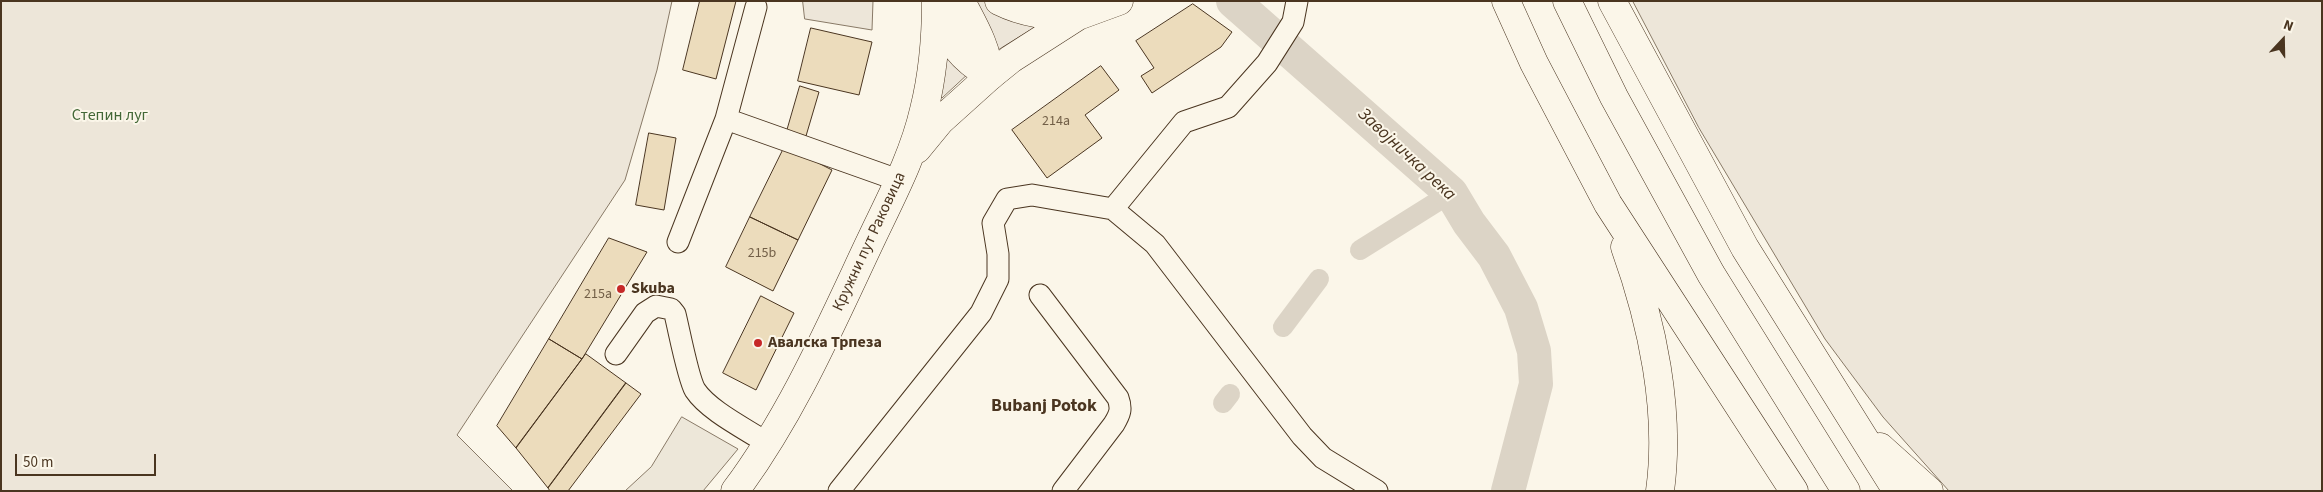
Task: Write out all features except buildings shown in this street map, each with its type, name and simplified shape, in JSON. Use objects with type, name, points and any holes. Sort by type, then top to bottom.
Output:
[{"type":"main road","points":[[999,1],[1015,9],[1033,14],[1078,16]]},
{"type":"main road","points":[[903,170],[940,121],[1011,59],[1078,16],[1119,1]]},
{"type":"main road","points":[[1506,1],[1534,63],[1608,204],[1794,491]]},
{"type":"main road","points":[[1567,1],[1610,89],[1711,274],[1846,491]]},
{"type":"main road","points":[[1612,1],[1745,248],[1897,491]]},
{"type":"main road","points":[[944,2],[942,22],[950,39],[970,64],[990,76]]},
{"type":"main road","name":"Кружни пут Раковица","points":[[735,491],[767,443],[831,326],[903,170],[924,112],[944,2]]},
{"type":"main road","points":[[1608,204],[1631,268],[1651,344],[1659,392],[1663,441],[1660,491]]},
{"type":"main road","points":[[1858,428],[1930,491]]},
{"type":"street","points":[[1113,209],[1184,122],[1228,107],[1267,63],[1286,36],[1293,22],[1297,1]]},
{"type":"street","points":[[678,242],[726,119],[756,6]]},
{"type":"street","points":[[726,119],[903,170]]},
{"type":"street","points":[[839,491],[981,313],[998,279],[998,254],[993,223],[1007,198],[1032,195],[1113,209],[1156,244],[1302,436],[1323,458],[1378,491]]},
{"type":"street","points":[[1040,295],[1118,398],[1120,406],[1120,414],[1114,424],[1063,491]]},
{"type":"street","points":[[616,354],[645,313],[656,306],[671,309],[675,314],[694,389],[722,414],[767,443]]},
{"type":"green space","name":"Степин луг","points":[[1,1],[672,1],[657,70],[625,180],[457,435],[513,491],[1,491]]},
{"type":"green space","points":[[803,1],[873,1],[872,30],[805,19]]},
{"type":"green space","points":[[972,1],[986,1],[1040,24],[998,50]]},
{"type":"green space","points":[[1633,1],[2322,1],[2322,491],[1949,491],[1883,417],[1825,339],[1699,128]]},
{"type":"green space","points":[[944,40],[970,72],[942,98],[938,95]]},
{"type":"shaded area","points":[[682,417],[738,449],[703,491],[625,491],[651,467]]},
{"type":"waterway","name":"Завојничка река","points":[[1233,1],[1451,193],[1469,223],[1494,256],[1521,308],[1534,351],[1536,384],[1508,491]]},
{"type":"waterway","points":[[1360,250],[1451,193]]},
{"type":"waterway","points":[[1283,327],[1319,279]]},
{"type":"waterway","points":[[1223,403],[1230,394]]},
{"type":"place","name":"Skuba","points":[[621,289]]},
{"type":"place","name":"Авалска Трпеза","points":[[758,343]]},
{"type":"district","name":"Bubanj Potok","points":[[1044,407]]}]
